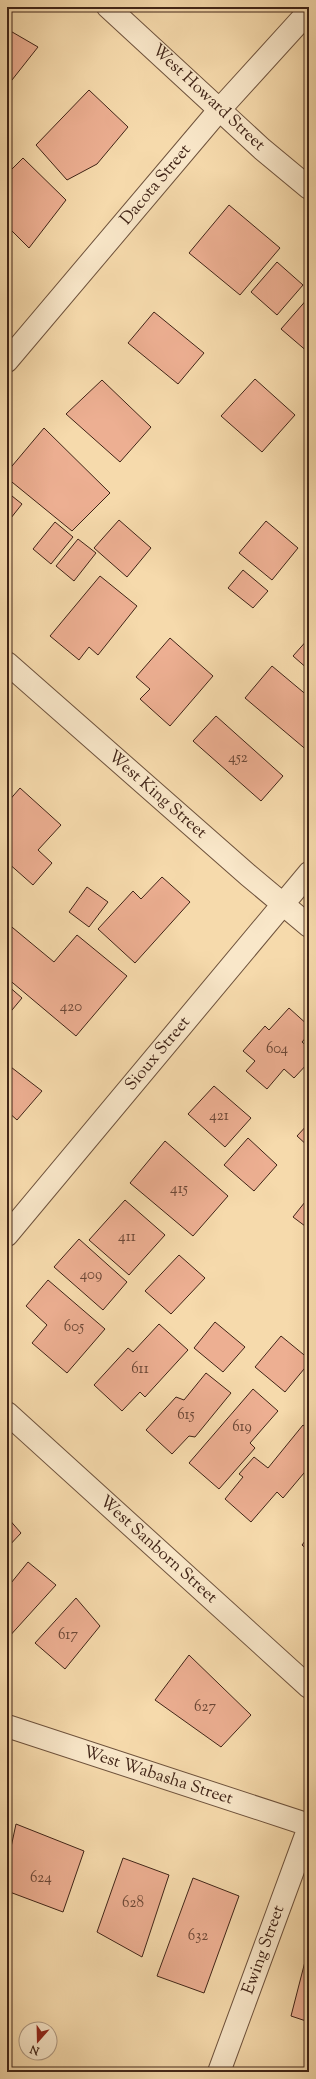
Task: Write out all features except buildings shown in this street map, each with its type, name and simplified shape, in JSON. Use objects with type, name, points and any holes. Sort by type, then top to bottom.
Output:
[{"type":"street","name":"West Howard Street","points":[[108,7],[220,110],[309,188]]},
{"type":"street","name":"Dacota Street","points":[[7,361],[220,110],[309,12]]},
{"type":"street","name":"West King Street","points":[[7,663],[309,926]]},
{"type":"street","name":"Sioux Street","points":[[7,1235],[309,873]]},
{"type":"street","name":"West Sanborn Street","points":[[7,1413],[309,1687]]},
{"type":"street","name":"West Wabasha Street","points":[[7,1726],[309,1826]]},
{"type":"street","name":"Ewing Street","points":[[219,2072],[309,1826]]}]
